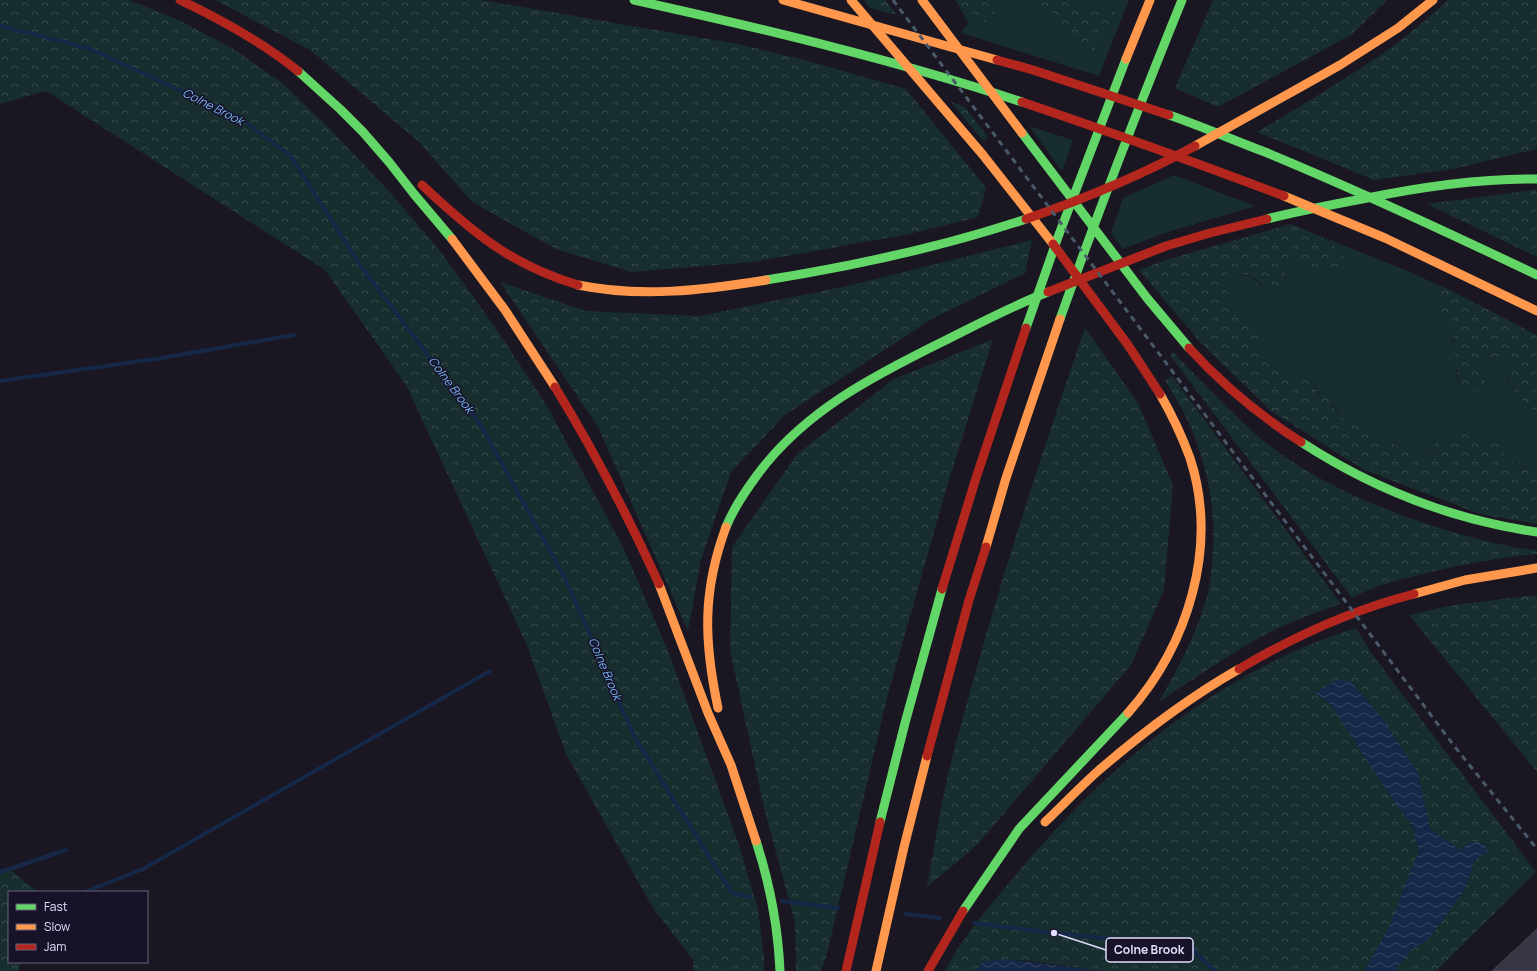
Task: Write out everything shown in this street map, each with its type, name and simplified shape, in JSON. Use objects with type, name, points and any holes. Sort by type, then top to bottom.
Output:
[{"type":"highway","points":[[180,0],[216,17],[273,52],[296,69],[355,124],[387,158],[404,182],[478,270],[511,318],[568,408],[604,472],[659,584],[704,705],[731,766],[763,858],[778,924],[780,971]]},
{"type":"highway","points":[[634,0],[693,12],[793,36],[890,62],[1026,103],[1186,157],[1387,239],[1537,311]]},
{"type":"highway","points":[[783,0],[1033,70],[1197,125],[1319,175],[1423,221],[1537,275]]},
{"type":"highway","points":[[851,0],[1025,207],[1105,313],[1147,373],[1173,417],[1186,446],[1197,490],[1200,520],[1195,584],[1188,614],[1173,648],[1152,683],[1107,736],[1025,822],[1011,839],[990,872],[970,899],[928,971]]},
{"type":"highway","points":[[922,0],[1132,278],[1216,377],[1286,433],[1342,468],[1390,491],[1425,505],[1460,516],[1537,532]]},
{"type":"highway","points":[[846,971],[894,766],[936,616],[987,445],[1046,269],[1086,160],[1150,0]]},
{"type":"highway","points":[[876,971],[919,789],[961,634],[1014,455],[1062,311],[1098,212],[1182,0]]},
{"type":"highway","points":[[387,158],[413,176],[465,224],[501,251],[560,280],[604,290],[646,292],[674,291],[761,281],[865,261],[982,233],[1018,223],[1110,188],[1184,152],[1297,91],[1390,34],[1433,0]]},
{"type":"highway","points":[[731,766],[712,684],[708,655],[706,618],[709,585],[714,562],[726,528],[736,506],[751,482],[772,455],[791,435],[828,406],[888,368],[974,325],[1030,300],[1190,239],[1304,210],[1394,193],[1454,184],[1517,178],[1537,179]]},
{"type":"highway","points":[[1036,831],[1079,788],[1110,760],[1158,722],[1200,692],[1275,647],[1332,622],[1390,600],[1456,582],[1537,568]]},
{"type":"highway","points":[[990,872],[1000,871],[1010,859]]},
{"type":"green space","points":[[0,0],[129,0],[181,21],[235,50],[281,82],[331,130],[388,190],[441,252],[497,330],[547,406],[624,549],[668,651],[739,845],[758,909],[764,956],[764,971],[693,971],[693,960],[653,908],[566,754],[526,643],[406,385],[325,270],[46,91],[0,104]]},
{"type":"green space","points":[[215,0],[481,0],[738,44],[805,60],[906,89],[986,188],[978,217],[909,234],[754,262],[631,272],[556,249],[472,202],[419,142],[310,50]]},
{"type":"green space","points":[[864,0],[885,0],[897,15],[870,8]]},
{"type":"green space","points":[[955,0],[1005,0],[985,23],[959,6]]},
{"type":"green space","points":[[1005,0],[1030,0],[1057,16],[1081,53],[1115,11],[1075,9],[1079,0],[1129,0],[1099,76],[961,33],[968,23],[959,6],[985,23]]},
{"type":"green space","points":[[1030,0],[1079,0],[1075,9],[1116,11],[1091,56],[1081,53],[1057,16]]},
{"type":"green space","points":[[1213,0],[1387,0],[1351,35],[1218,107],[1175,88]]},
{"type":"green space","points":[[1448,0],[1537,0],[1537,149],[1453,169],[1374,180],[1257,132],[1332,87],[1380,55],[1404,38]]},
{"type":"green space","points":[[951,102],[965,107],[988,137],[983,141]]},
{"type":"green space","points":[[1029,126],[1073,140],[1062,171]]},
{"type":"green space","points":[[1174,175],[1255,206],[1165,233],[1123,249],[1111,233],[1123,198]]},
{"type":"green space","points":[[1533,190],[1537,190],[1537,257],[1427,204]]},
{"type":"green space","points":[[1291,224],[1321,237],[1335,247],[1344,259],[1345,271],[1325,272],[1301,263],[1291,264],[1285,272],[1284,282],[1280,291],[1268,290],[1250,275],[1229,274],[1223,281],[1236,313],[1266,332],[1261,340],[1260,352],[1278,370],[1290,377],[1313,381],[1319,396],[1328,399],[1341,417],[1368,430],[1377,439],[1386,440],[1425,459],[1434,452],[1436,441],[1457,434],[1469,434],[1492,440],[1500,437],[1509,440],[1505,452],[1506,459],[1523,468],[1537,463],[1537,524],[1480,514],[1364,470],[1271,411],[1201,343],[1139,270],[1169,259]]},
{"type":"green space","points":[[1318,235],[1403,269],[1448,289],[1438,293],[1442,303],[1446,324],[1453,331],[1456,375],[1460,382],[1486,383],[1481,373],[1480,364],[1494,356],[1500,357],[1507,361],[1508,370],[1506,378],[1523,401],[1537,410],[1537,463],[1523,468],[1506,459],[1505,452],[1509,440],[1492,440],[1469,434],[1457,434],[1448,438],[1425,459],[1386,440],[1377,439],[1368,430],[1341,417],[1333,404],[1320,396],[1313,381],[1290,377],[1278,370],[1260,352],[1261,340],[1246,318],[1236,313],[1222,281],[1229,274],[1235,274],[1251,277],[1262,286],[1284,282],[1285,272],[1291,264],[1303,262],[1317,270],[1345,271],[1344,259],[1333,245]]},
{"type":"green space","points":[[1032,240],[1025,273],[932,319],[785,415],[731,472],[701,560],[688,631],[598,427],[500,282],[586,311],[699,316],[852,285]]},
{"type":"green space","points":[[1448,289],[1537,335],[1537,410],[1523,401],[1515,391],[1506,377],[1508,370],[1507,361],[1497,356],[1490,357],[1480,364],[1481,373],[1486,383],[1480,390],[1471,390],[1464,386],[1457,373],[1455,364],[1453,331],[1446,325],[1435,308],[1442,303],[1438,293]]},
{"type":"green space","points":[[1085,328],[1138,403],[1173,485],[1164,590],[1131,665],[977,845],[927,887],[946,785],[968,697],[1032,485]]},
{"type":"green space","points":[[993,339],[946,490],[888,694],[826,958],[821,971],[796,971],[795,922],[765,812],[730,650],[732,547],[797,454],[894,379]]},
{"type":"green space","points":[[1173,352],[1262,440],[1296,464],[1320,478],[1344,491],[1396,513],[1475,538],[1498,544],[1537,550],[1537,554],[1484,561],[1431,572],[1381,585],[1352,598],[1170,355]]},
{"type":"green space","points":[[1172,376],[1341,604],[1273,630],[1224,659],[1159,702],[1189,645],[1199,621],[1208,592],[1213,543],[1212,508],[1206,473],[1189,423],[1165,380]]},
{"type":"green space","points":[[1537,595],[1537,772],[1409,615],[1453,605]]},
{"type":"green space","points":[[1356,628],[1372,654],[1536,872],[1436,971],[1103,971],[1022,960],[979,966],[976,971],[945,971],[968,933],[1015,876],[1087,797],[1126,761],[1168,727],[1212,697],[1258,670],[1306,647]]},
{"type":"green space","points":[[8,868],[37,891],[8,891],[8,963],[21,963],[18,971],[0,971],[0,870]]},
{"type":"water","points":[[1339,679],[1351,682],[1384,720],[1418,773],[1430,829],[1461,850],[1471,841],[1484,844],[1488,852],[1475,860],[1464,891],[1428,940],[1411,950],[1395,971],[1364,971],[1390,926],[1419,851],[1412,826],[1380,781],[1331,704],[1315,693]]},
{"type":"water","points":[[1007,959],[1103,971],[976,971],[982,962]]},
{"type":"building","points":[[1537,929],[1537,971],[1492,971]]},
{"type":"waterway","name":"Colne Brook","points":[[0,26],[88,48],[238,117],[290,155],[360,265],[480,424],[565,578],[634,736],[732,893],[750,897]]},
{"type":"waterway","points":[[0,381],[162,358],[294,335]]},
{"type":"waterway","points":[[88,891],[143,869],[490,671]]},
{"type":"waterway","points":[[0,872],[66,850]]},
{"type":"waterway","name":"Colne Brook","points":[[782,901],[838,908]]},
{"type":"waterway","name":"Colne Brook","points":[[906,914],[940,918]]},
{"type":"waterway","name":"Colne Brook","points":[[974,923],[1190,947],[1215,971]]},
{"type":"railway","points":[[893,0],[1455,747],[1537,849]]},
{"type":"traffic: fast","points":[[634,0],[830,46],[926,72],[1022,102]]},
{"type":"traffic: fast","points":[[1060,319],[1119,159],[1182,0]]},
{"type":"traffic: fast","points":[[1026,328],[1058,237],[1126,59]]},
{"type":"traffic: fast","points":[[298,71],[363,132],[452,239]]},
{"type":"traffic: fast","points":[[1169,115],[1265,152],[1334,181],[1537,275]]},
{"type":"traffic: fast","points":[[1022,133],[1147,298],[1189,348]]},
{"type":"traffic: fast","points":[[1267,219],[1290,213],[1427,187],[1493,180],[1537,179]]},
{"type":"traffic: fast","points":[[766,280],[898,255],[1026,219]]},
{"type":"traffic: fast","points":[[726,527],[743,496],[755,478],[774,455],[794,434],[840,398],[865,382],[917,354],[995,315],[1048,292]]},
{"type":"traffic: fast","points":[[1301,442],[1356,474],[1414,500],[1475,519],[1506,527],[1537,532]]},
{"type":"traffic: fast","points":[[880,822],[905,723],[942,589]]},
{"type":"traffic: fast","points":[[963,911],[1019,829],[1128,713]]},
{"type":"traffic: fast","points":[[756,841],[772,905],[780,971]]},
{"type":"traffic: slow","points":[[783,0],[997,60]]},
{"type":"traffic: slow","points":[[851,0],[983,155],[1053,244]]},
{"type":"traffic: slow","points":[[922,0],[1022,133]]},
{"type":"traffic: slow","points":[[1126,59],[1150,0]]},
{"type":"traffic: slow","points":[[1195,146],[1340,65],[1398,28],[1433,0]]},
{"type":"traffic: slow","points":[[1284,196],[1385,238],[1537,311]]},
{"type":"traffic: slow","points":[[452,239],[505,310],[555,387]]},
{"type":"traffic: slow","points":[[578,285],[602,289],[649,292],[719,287],[766,280]]},
{"type":"traffic: slow","points":[[986,547],[1006,478],[1060,319]]},
{"type":"traffic: slow","points":[[1128,713],[1149,686],[1167,657],[1182,626],[1192,593],[1199,560],[1201,526],[1198,492],[1187,450],[1160,394]]},
{"type":"traffic: slow","points":[[718,708],[710,661],[708,617],[709,595],[713,573],[726,527]]},
{"type":"traffic: slow","points":[[1414,594],[1465,580],[1537,568]]},
{"type":"traffic: slow","points":[[659,584],[708,713],[731,765],[756,841]]},
{"type":"traffic: slow","points":[[1045,822],[1091,777],[1131,743],[1184,704],[1239,669]]},
{"type":"traffic: slow","points":[[876,971],[904,847],[927,756]]},
{"type":"traffic: jam","points":[[180,0],[241,32],[270,50],[298,71]]},
{"type":"traffic: jam","points":[[997,60],[1033,70],[1169,115]]},
{"type":"traffic: jam","points":[[1022,102],[1284,196]]},
{"type":"traffic: jam","points":[[1026,219],[1112,186],[1195,146]]},
{"type":"traffic: jam","points":[[422,185],[458,218],[512,257],[532,268],[578,285]]},
{"type":"traffic: jam","points":[[1048,292],[1166,246],[1267,219]]},
{"type":"traffic: jam","points":[[1053,244],[1128,345],[1160,394]]},
{"type":"traffic: jam","points":[[942,589],[976,478],[1026,328]]},
{"type":"traffic: jam","points":[[1189,348],[1242,399],[1301,442]]},
{"type":"traffic: jam","points":[[555,387],[610,484],[659,584]]},
{"type":"traffic: jam","points":[[927,756],[969,600],[986,547]]},
{"type":"traffic: jam","points":[[1239,669],[1302,635],[1346,616],[1414,594]]},
{"type":"traffic: jam","points":[[846,971],[880,822]]},
{"type":"traffic: jam","points":[[928,971],[963,911]]},
{"type":"place","name":"Colne Brook","points":[[1054,933]]}]
